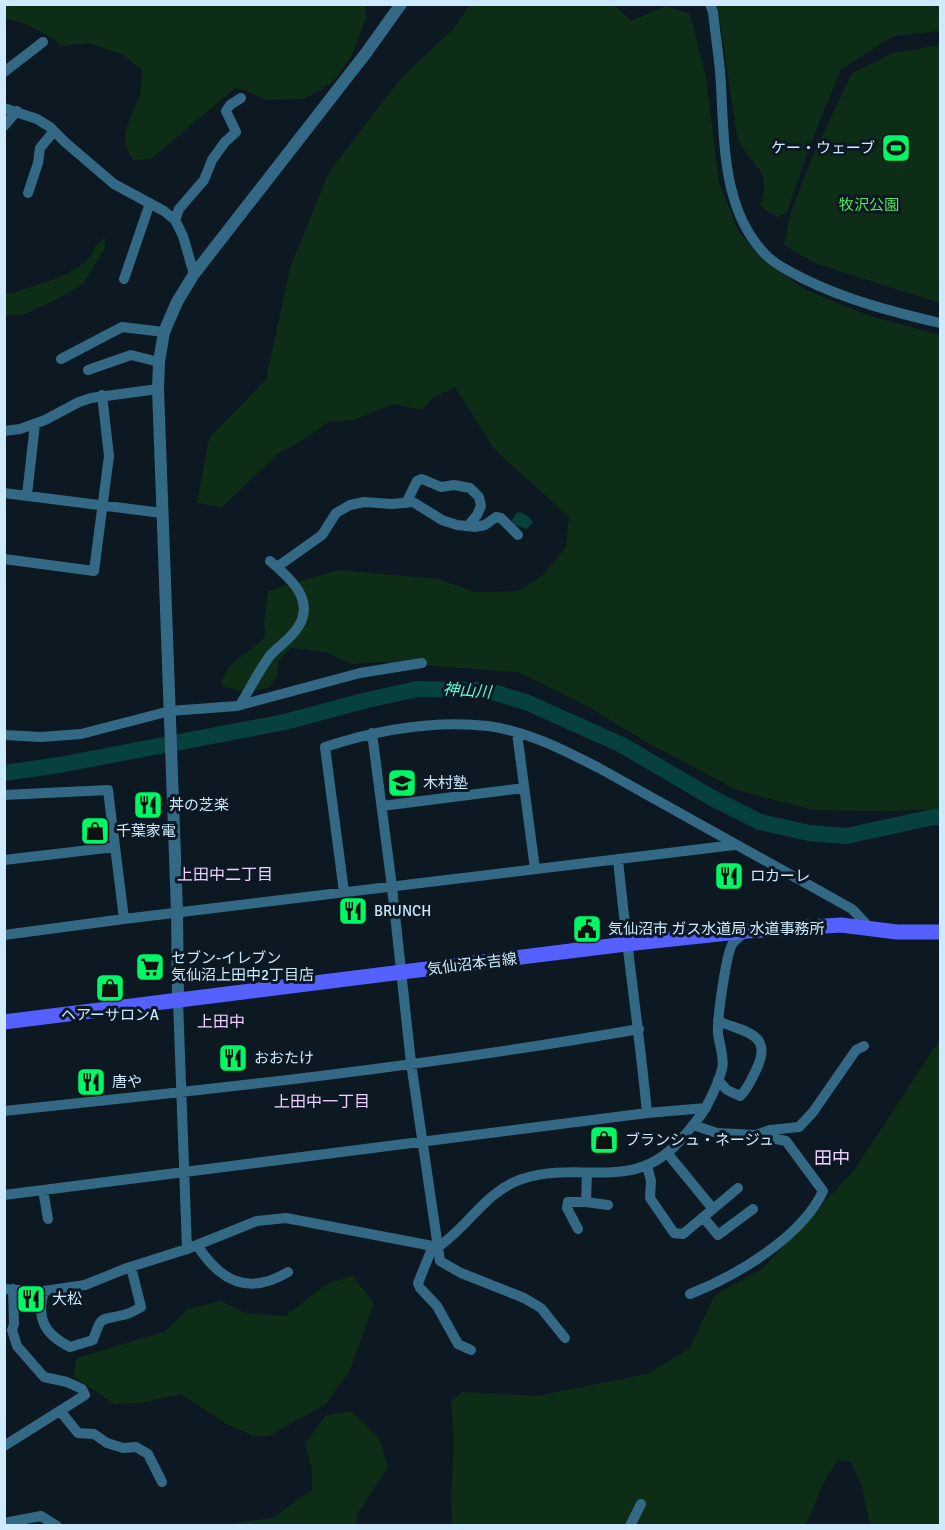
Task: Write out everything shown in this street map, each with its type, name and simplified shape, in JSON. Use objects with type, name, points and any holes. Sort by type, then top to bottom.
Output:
[{"type":"main road","name":"気仙沼本吉線","points":[[4,1022],[626,944],[747,931],[841,925],[897,932],[940,932]]},
{"type":"street","points":[[288,1272],[278,1278],[257,1283],[237,1282],[220,1273],[192,1247],[185,1173],[178,1000],[177,912],[158,389],[159,362],[164,332],[177,302],[194,274],[366,53],[401,4]]},
{"type":"street","points":[[710,4],[720,70],[723,136],[734,201],[747,229],[768,257],[789,271],[831,292],[940,323]]},
{"type":"street","points":[[4,72],[43,42]]},
{"type":"street","points":[[175,220],[179,209],[204,180],[212,160],[225,142],[236,132],[226,111],[230,105],[241,98]]},
{"type":"street","points":[[4,108],[37,119],[114,184],[150,203],[175,220],[183,236],[194,274]]},
{"type":"street","points":[[4,126],[16,111]]},
{"type":"street","points":[[28,193],[38,164],[40,147],[54,131]]},
{"type":"street","points":[[124,279],[150,203]]},
{"type":"street","points":[[61,359],[122,327],[164,332]]},
{"type":"street","points":[[88,370],[131,355],[159,362]]},
{"type":"street","points":[[4,431],[35,424],[79,402],[102,395],[158,389]]},
{"type":"street","points":[[4,559],[94,571],[109,456],[102,395]]},
{"type":"street","points":[[27,495],[35,424]]},
{"type":"street","points":[[406,503],[417,481],[422,479],[441,487],[454,485],[470,488],[479,497],[481,506],[468,526]]},
{"type":"street","points":[[4,493],[162,513]]},
{"type":"street","points":[[240,705],[270,656],[300,625],[303,614],[303,599],[298,588],[274,564],[315,540],[336,513],[350,505],[364,502],[413,502],[442,520],[468,526],[485,525],[496,517],[501,518],[518,535]]},
{"type":"street","points":[[4,735],[81,734],[170,713],[240,705],[360,673],[423,663]]},
{"type":"street","points":[[344,892],[325,747],[372,733],[399,728],[436,725],[488,726],[556,746],[852,909],[870,928]]},
{"type":"street","points":[[372,733],[435,1246],[440,1261],[461,1273],[524,1298],[541,1308],[565,1338]]},
{"type":"street","points":[[517,733],[535,869]]},
{"type":"street","points":[[382,806],[524,788]]},
{"type":"street","points":[[4,795],[108,790],[124,919]]},
{"type":"street","points":[[4,935],[734,844]]},
{"type":"street","points":[[4,860],[115,847]]},
{"type":"street","points":[[618,859],[647,1113]]},
{"type":"street","points":[[471,1350],[458,1344],[437,1306],[418,1283],[435,1246],[452,1237],[478,1209],[500,1190],[522,1179],[549,1173],[628,1171],[646,1166],[668,1154],[706,1108],[723,1067],[718,1021],[731,945],[747,931]]},
{"type":"street","points":[[718,1021],[756,1036],[762,1045],[762,1057],[746,1091],[740,1096],[727,1090],[718,1080]]},
{"type":"street","points":[[4,1112],[411,1063],[639,1029]]},
{"type":"street","points":[[756,1135],[770,1130],[799,1127],[813,1112],[856,1050],[864,1046]]},
{"type":"street","points":[[4,1195],[647,1113],[706,1108]]},
{"type":"street","points":[[690,1294],[716,1284],[749,1265],[781,1240],[816,1206],[823,1191],[786,1141],[756,1135],[717,1133],[693,1125]]},
{"type":"street","points":[[668,1154],[713,1209]]},
{"type":"street","points":[[646,1166],[651,1181],[650,1198],[674,1233],[683,1234],[738,1188]]},
{"type":"street","points":[[586,1202],[587,1173]]},
{"type":"street","points":[[43,1191],[48,1220]]},
{"type":"street","points":[[578,1229],[567,1208],[568,1202],[608,1205]]},
{"type":"street","points":[[703,1217],[718,1235],[753,1209]]},
{"type":"street","points":[[4,1446],[86,1395],[82,1389],[68,1382],[44,1377],[17,1346],[12,1330],[14,1324],[9,1289],[44,1291],[85,1285],[258,1221],[286,1218],[435,1246]]},
{"type":"street","points":[[44,1291],[39,1306],[41,1320],[56,1340],[70,1347],[93,1340],[99,1323],[107,1316],[125,1315],[141,1307],[131,1267]]},
{"type":"street","points":[[61,1412],[78,1433],[94,1434],[107,1443],[123,1448],[136,1447],[148,1454],[162,1482]]},
{"type":"street","points":[[630,1526],[641,1504]]},
{"type":"street","points":[[4,1523],[41,1516],[57,1526]]},
{"type":"green space","points":[[5,4],[365,4],[366,18],[351,57],[333,82],[304,99],[266,100],[235,88],[151,159],[134,160],[128,152],[125,136],[140,94],[142,70],[122,54],[89,43],[62,46],[35,29],[4,18]]},
{"type":"green space","points":[[469,5],[614,5],[631,21],[666,6],[690,14],[706,77],[719,183],[739,232],[764,261],[806,290],[867,315],[940,335],[940,809],[813,810],[737,790],[648,743],[587,706],[518,672],[379,662],[351,664],[325,652],[291,648],[279,660],[277,676],[270,687],[247,693],[222,686],[227,670],[232,664],[266,636],[264,623],[268,591],[338,570],[439,579],[474,592],[518,591],[544,574],[566,547],[569,517],[494,449],[455,387],[434,397],[422,410],[393,404],[354,420],[329,422],[278,454],[222,507],[197,503],[209,438],[266,380],[290,268],[329,172],[400,79],[455,27]]},
{"type":"green space","points":[[717,5],[940,5],[940,31],[894,36],[841,69],[814,135],[787,212],[777,217],[760,206],[764,194],[763,177],[739,141]]},
{"type":"green space","name":"牧沢公園","points":[[940,45],[940,303],[817,264],[784,245],[790,215],[812,157],[852,73],[893,53]]},
{"type":"green space","points":[[105,238],[105,248],[83,284],[25,314],[5,316],[5,292],[11,294],[69,272],[85,262],[98,243]]},
{"type":"green space","points":[[940,1039],[940,1525],[870,1525],[862,1487],[851,1462],[838,1460],[824,1482],[806,1525],[452,1525],[454,1443],[451,1401],[463,1392],[537,1396],[647,1374],[689,1349],[715,1295],[763,1268],[855,1169]]},
{"type":"green space","points":[[353,1276],[374,1303],[350,1370],[326,1404],[269,1436],[253,1436],[225,1423],[181,1394],[139,1403],[114,1404],[73,1376],[77,1358],[166,1331],[188,1309],[221,1301],[246,1313],[285,1316],[327,1284]]},
{"type":"green space","points":[[351,1411],[379,1438],[388,1467],[357,1515],[356,1525],[232,1525],[272,1518],[312,1490],[312,1469],[305,1444],[326,1415]]},
{"type":"shaded area","points":[[520,512],[533,522],[527,529],[514,524],[512,520],[516,513]]},
{"type":"waterway","name":"神山川","points":[[4,773],[59,765],[285,722],[417,689],[486,690],[526,702],[622,745],[714,799],[760,822],[809,833],[846,836],[940,817]]},
{"type":"place","name":"ケー・ウェーブ","points":[[896,148]]},
{"type":"place","name":"木村塾","points":[[402,783]]},
{"type":"place","name":"丼の芝楽","points":[[148,805]]},
{"type":"place","name":"千葉家電","points":[[95,831]]},
{"type":"place","name":"ロカーレ","points":[[729,876]]},
{"type":"place","name":"BRUNCH","points":[[353,911]]},
{"type":"place","name":"気仙沼市 ガス水道局 水道事務所","points":[[587,929]]},
{"type":"place","name":"セブン-イレブン 気仙沼上田中2丁目店","points":[[150,967]]},
{"type":"place","name":"ヘアーサロンA","points":[[110,988]]},
{"type":"place","name":"おおたけ","points":[[233,1058]]},
{"type":"place","name":"唐や","points":[[91,1082]]},
{"type":"place","name":"ブランシュ・ネージュ","points":[[604,1140]]},
{"type":"place","name":"大松","points":[[31,1299]]},
{"type":"district","name":"上田中二丁目","points":[[225,875]]},
{"type":"district","name":"上田中","points":[[221,1022]]},
{"type":"district","name":"上田中一丁目","points":[[322,1102]]},
{"type":"district","name":"田中","points":[[832,1158]]}]
